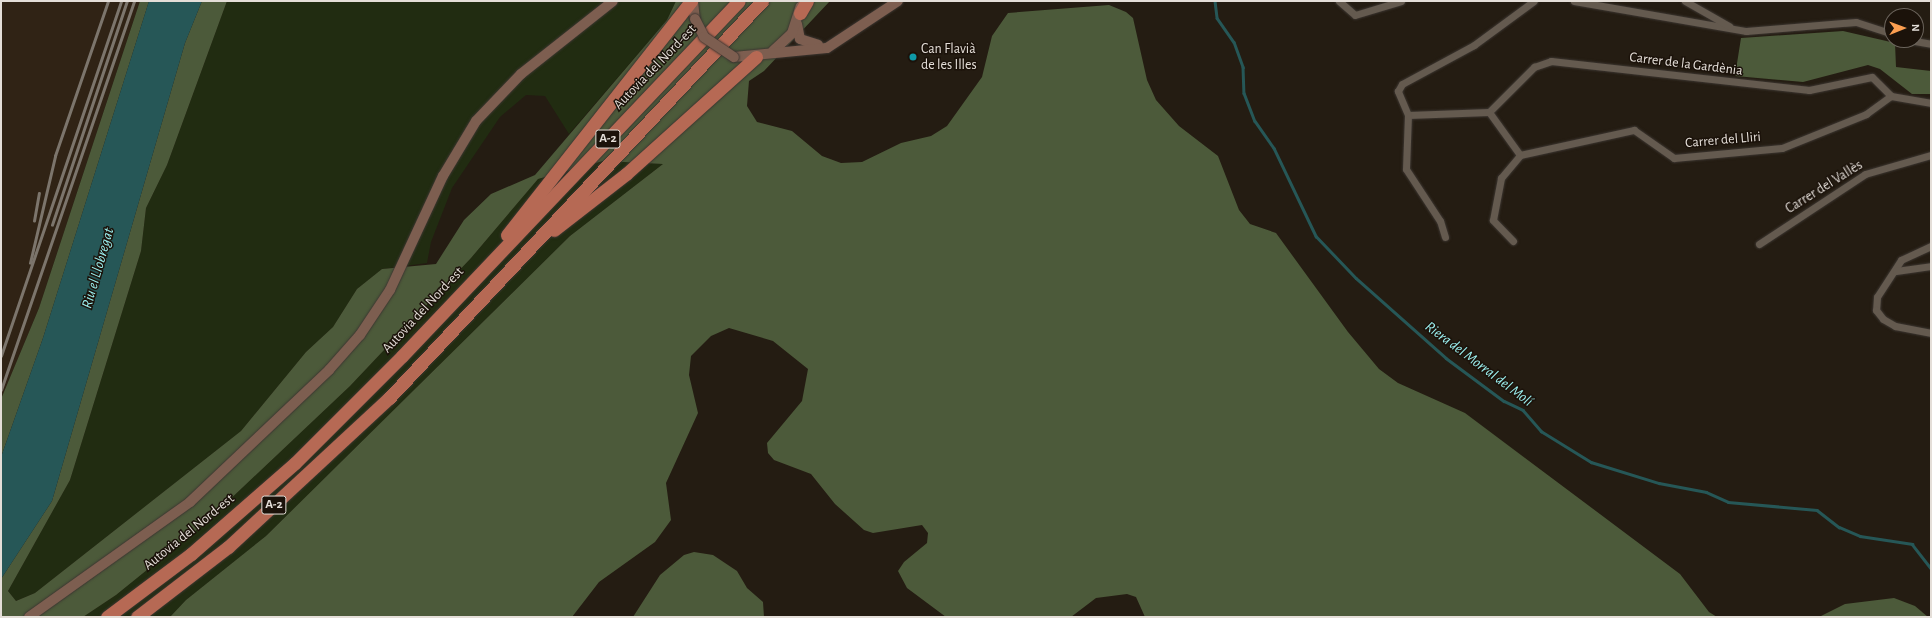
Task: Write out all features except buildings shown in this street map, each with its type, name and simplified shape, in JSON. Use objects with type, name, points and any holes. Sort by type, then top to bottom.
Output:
[{"type":"highway","points":[[476,278],[692,1]]},
{"type":"highway","name":"Autovia del Nord-est","points":[[107,617],[191,554],[284,473],[476,278],[739,1]]},
{"type":"highway","name":"A-2","points":[[137,617],[228,547],[389,398],[762,1]]},
{"type":"highway","points":[[799,13],[807,1]]},
{"type":"highway","points":[[532,246],[626,174],[756,57]]},
{"type":"main road","points":[[29,617],[190,502],[339,359],[390,290],[443,176],[476,121],[521,74],[613,1]]},
{"type":"main road","points":[[692,1],[695,20],[707,40],[734,56],[756,57],[773,52],[819,50],[835,42],[898,1]]},
{"type":"main road","points":[[799,13],[800,39],[809,45],[835,42]]},
{"type":"main road","points":[[773,52],[784,44],[799,13]]},
{"type":"street","points":[[1339,1],[1355,15],[1401,1]]},
{"type":"street","points":[[1445,237],[1440,221],[1406,169],[1408,115],[1398,91],[1402,84],[1474,45],[1534,1]]},
{"type":"street","points":[[1574,1],[1760,31],[1856,22],[1884,31]]},
{"type":"street","points":[[1685,1],[1734,28]]},
{"type":"street","name":"Carrer de la Gardènia","points":[[1489,112],[1534,67],[1551,61],[1809,90],[1872,77],[1891,96]]},
{"type":"street","points":[[1891,96],[1931,103]]},
{"type":"street","name":"Carrer del Lliri","points":[[1520,155],[1634,130],[1674,158],[1782,148],[1866,114],[1891,96]]},
{"type":"street","points":[[1408,115],[1489,112],[1520,155],[1501,178],[1493,220],[1513,241]]},
{"type":"street","name":"Carrer del Vallès","points":[[1759,244],[1865,174],[1931,155]]},
{"type":"street","points":[[1931,246],[1901,260],[1896,271],[1877,297],[1876,310],[1883,319],[1895,326],[1931,333]]},
{"type":"street","points":[[1896,271],[1931,266]]},
{"type":"shaded area","points":[[1,1],[140,1],[39,308],[1,399]]},
{"type":"green space","points":[[140,1],[149,1],[43,338],[1,457],[1,399],[39,308]]},
{"type":"green space","points":[[202,1],[227,1],[167,165],[146,208],[141,251],[70,480],[8,591],[16,601],[35,593],[241,431],[306,352],[333,327],[357,289],[382,269],[436,264],[464,220],[491,194],[535,175],[667,20],[676,1],[830,1],[764,71],[749,81],[747,106],[757,122],[792,131],[822,156],[841,163],[862,162],[901,143],[931,136],[947,126],[982,77],[992,36],[1008,13],[1109,5],[1126,12],[1133,18],[1147,80],[1156,100],[1179,126],[1218,156],[1239,210],[1250,224],[1276,233],[1348,332],[1379,369],[1398,383],[1465,413],[1680,574],[1709,612],[1717,617],[1145,617],[1136,597],[1127,594],[1096,598],[1071,617],[946,617],[907,588],[898,571],[904,562],[927,543],[928,533],[922,525],[873,533],[864,530],[835,504],[811,474],[774,460],[768,453],[767,443],[802,401],[808,369],[773,341],[729,328],[711,336],[691,356],[689,375],[698,413],[666,483],[671,520],[655,542],[599,582],[572,617],[170,617],[186,600],[266,536],[570,236],[663,164],[603,161],[538,179],[471,258],[350,386],[205,523],[116,595],[83,617],[1,617],[1,579],[52,501],[185,43]]},
{"type":"green space","points":[[227,1],[676,1],[667,20],[569,134],[545,96],[526,95],[500,117],[452,188],[431,242],[427,263],[382,269],[357,289],[333,327],[306,352],[241,431],[35,593],[16,601],[8,591],[70,480],[141,251],[146,208],[167,165]]},
{"type":"green space","points":[[1843,31],[1884,40],[1884,48],[1895,48],[1896,67],[1931,71],[1931,94],[1912,94],[1880,69],[1868,65],[1803,82],[1735,76],[1741,38]]},
{"type":"green space","points":[[603,161],[663,164],[570,236],[266,536],[186,600],[170,617],[83,617],[116,595],[205,523],[350,386],[471,258],[538,179]]},
{"type":"green space","points":[[694,552],[713,555],[737,571],[747,588],[763,602],[764,617],[633,617],[660,575],[684,555]]},
{"type":"green space","points":[[1894,598],[1915,606],[1928,617],[1819,617],[1845,604]]},
{"type":"water","name":"Riu el Llobregat","points":[[149,1],[202,1],[185,43],[52,501],[1,579],[1,457],[43,338]]},
{"type":"waterway","name":"Riera del Morral del Molí","points":[[1215,1],[1217,18],[1234,42],[1243,67],[1244,93],[1255,121],[1274,148],[1316,236],[1356,278],[1446,358],[1504,401],[1523,410],[1541,431],[1591,462],[1659,483],[1706,492],[1728,502],[1817,510],[1839,527],[1860,536],[1912,544],[1931,568]]},
{"type":"railway","points":[[30,263],[55,156],[108,1]]},
{"type":"railway","points":[[1,356],[121,1]]},
{"type":"railway","points":[[52,225],[127,1]]},
{"type":"railway","points":[[1,390],[134,1]]},
{"type":"railway","points":[[34,221],[39,193]]},
{"type":"place","name":"Can Flavià de les Illes","points":[[913,57]]}]
